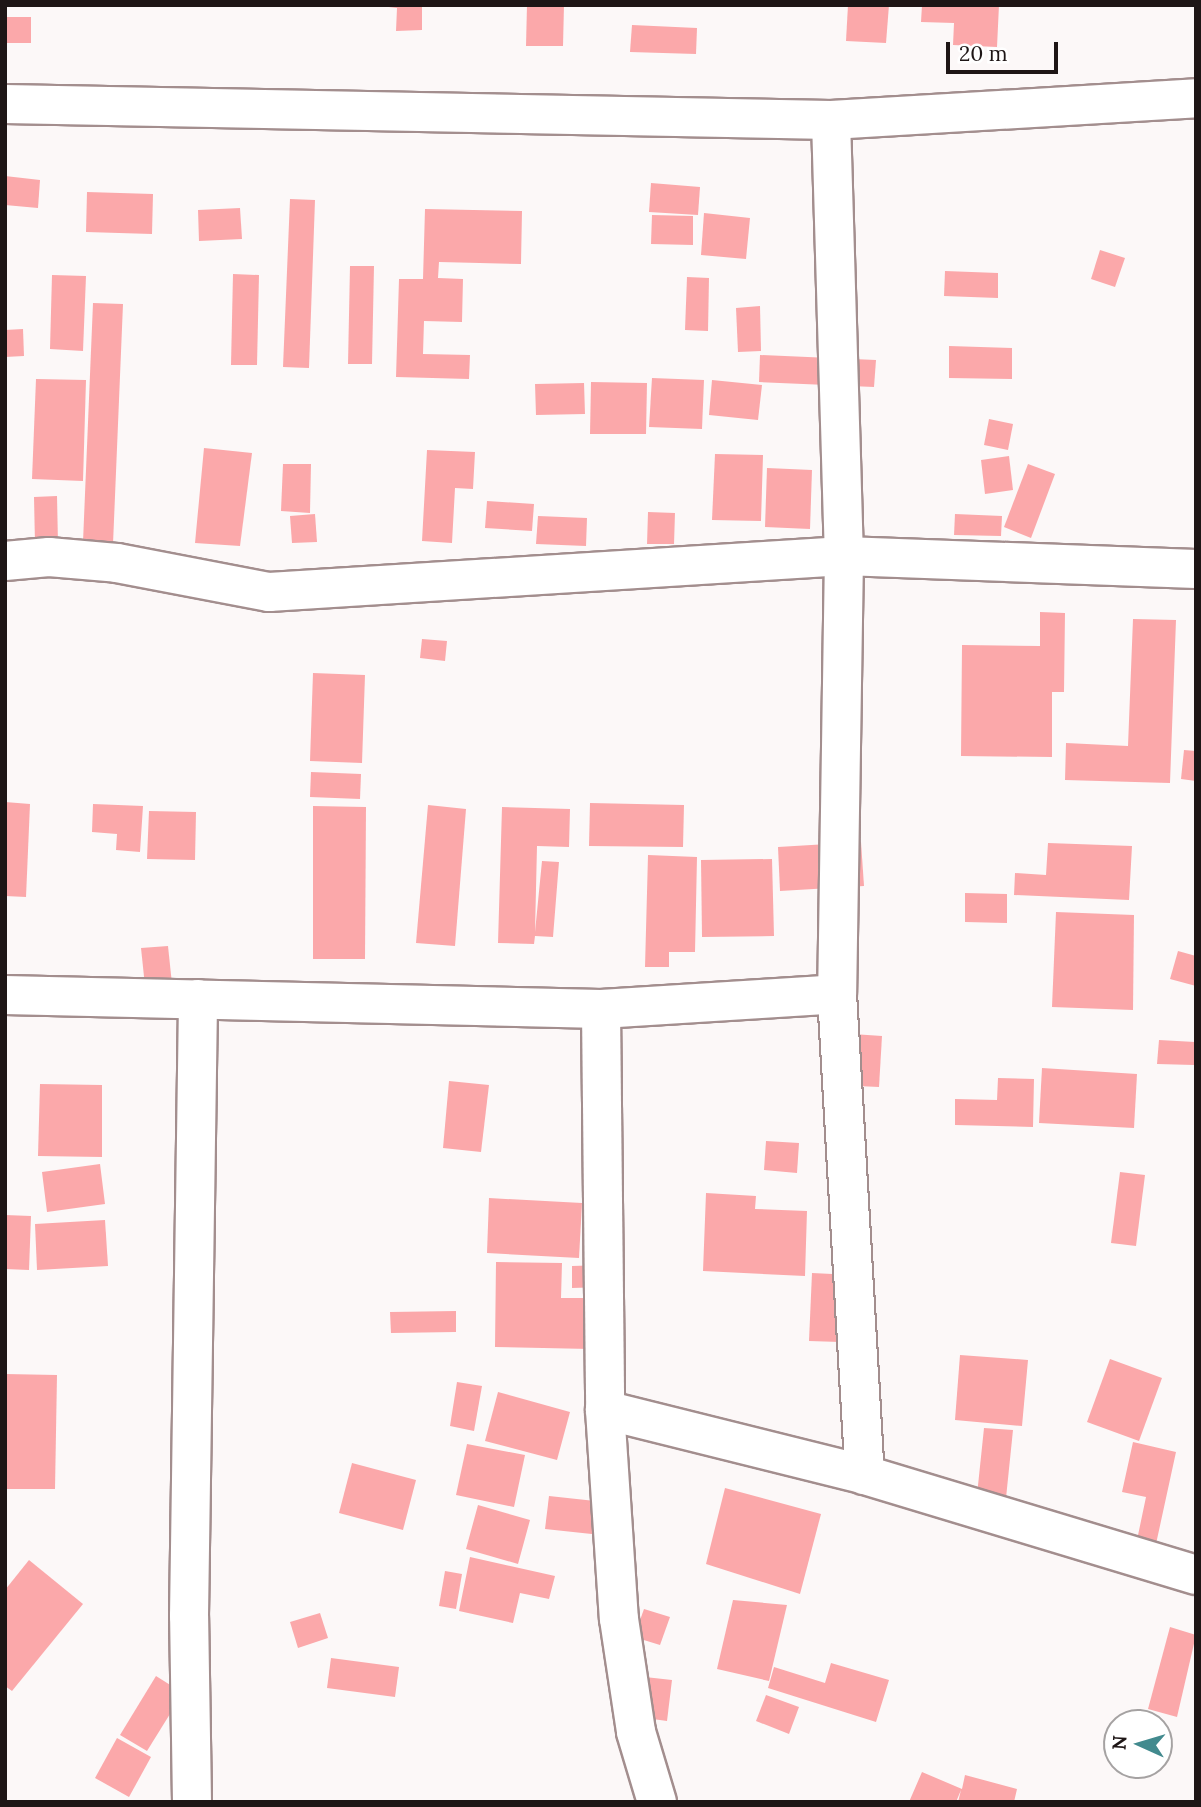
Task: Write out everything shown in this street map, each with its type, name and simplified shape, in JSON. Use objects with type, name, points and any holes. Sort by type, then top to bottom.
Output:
[{"type":"street","points":[[5,104],[831,120],[1196,98]]},
{"type":"street","points":[[831,120],[844,556],[837,994],[864,1475]]},
{"type":"street","points":[[5,561],[49,556],[117,563],[269,592],[844,556],[1196,569]]},
{"type":"street","points":[[5,995],[601,1009],[837,994]]},
{"type":"street","points":[[192,1802],[188,1616],[198,999]]},
{"type":"street","points":[[601,1009],[605,1410],[619,1619],[636,1732],[657,1802]]},
{"type":"street","points":[[605,1410],[864,1475],[1196,1575]]},
{"type":"building","points":[[372,5],[422,5],[422,30],[396,31],[397,8]]},
{"type":"building","points":[[527,5],[564,5],[563,46],[526,46]]},
{"type":"building","points":[[848,5],[889,5],[886,43],[846,41]]},
{"type":"building","points":[[922,5],[999,5],[997,47],[953,45],[954,23],[921,22]]},
{"type":"building","points":[[5,17],[31,17],[31,43],[5,43]]},
{"type":"building","points":[[632,25],[697,28],[696,54],[630,52]]},
{"type":"building","points":[[5,176],[40,180],[38,208],[5,205]]},
{"type":"building","points":[[651,183],[700,187],[698,215],[649,212]]},
{"type":"building","points":[[87,192],[153,194],[152,234],[86,232]]},
{"type":"building","points":[[290,199],[315,200],[309,368],[283,367]]},
{"type":"building","points":[[240,208],[242,239],[199,241],[198,210]]},
{"type":"building","points":[[425,209],[522,211],[521,264],[439,262],[438,278],[463,279],[462,322],[424,321],[423,354],[470,355],[469,379],[396,377],[399,279],[423,279]]},
{"type":"building","points":[[704,213],[750,218],[746,259],[701,255]]},
{"type":"building","points":[[652,215],[693,216],[693,245],[651,244]]},
{"type":"building","points":[[1100,250],[1125,258],[1115,287],[1091,279]]},
{"type":"building","points":[[350,266],[374,266],[372,364],[348,364]]},
{"type":"building","points":[[945,271],[998,273],[998,298],[944,296]]},
{"type":"building","points":[[233,274],[259,275],[257,365],[231,365]]},
{"type":"building","points":[[52,275],[86,276],[83,351],[50,349]]},
{"type":"building","points":[[687,277],[709,278],[708,331],[685,330]]},
{"type":"building","points":[[93,303],[123,304],[113,544],[83,542]]},
{"type":"building","points":[[760,306],[761,351],[738,352],[736,308]]},
{"type":"building","points":[[23,329],[24,356],[5,357],[5,330]]},
{"type":"building","points":[[949,346],[1012,348],[1012,379],[949,378]]},
{"type":"building","points":[[760,355],[876,360],[874,387],[759,382]]},
{"type":"building","points":[[652,378],[704,380],[702,429],[649,427]]},
{"type":"building","points":[[36,379],[86,380],[83,481],[32,479]]},
{"type":"building","points":[[712,380],[762,385],[758,420],[709,415]]},
{"type":"building","points":[[591,382],[647,383],[646,434],[590,434]]},
{"type":"building","points":[[584,383],[585,414],[536,415],[535,384]]},
{"type":"building","points":[[989,419],[1013,424],[1008,450],[984,445]]},
{"type":"building","points":[[204,448],[252,453],[240,546],[195,543]]},
{"type":"building","points":[[427,450],[475,452],[473,489],[455,488],[452,543],[422,541]]},
{"type":"building","points":[[715,454],[763,455],[761,521],[712,520]]},
{"type":"building","points":[[1009,456],[1013,490],[985,494],[981,460]]},
{"type":"building","points":[[283,464],[311,464],[310,513],[281,511]]},
{"type":"building","points":[[1028,464],[1055,474],[1031,538],[1004,527]]},
{"type":"building","points":[[767,468],[812,470],[810,529],[765,527]]},
{"type":"building","points":[[57,496],[58,544],[35,544],[34,497]]},
{"type":"building","points":[[487,501],[534,504],[532,531],[485,528]]},
{"type":"building","points":[[648,512],[675,513],[674,544],[647,544]]},
{"type":"building","points":[[315,514],[317,542],[292,543],[290,516]]},
{"type":"building","points":[[955,514],[1002,516],[1001,536],[954,535]]},
{"type":"building","points":[[538,516],[587,518],[586,546],[536,544]]},
{"type":"building","points":[[1040,612],[1065,613],[1064,692],[1052,692],[1052,757],[961,756],[962,645],[1040,646]]},
{"type":"building","points":[[1133,619],[1176,620],[1170,783],[1065,780],[1066,743],[1128,746]]},
{"type":"building","points":[[422,639],[447,641],[445,661],[420,658]]},
{"type":"building","points":[[313,673],[365,675],[362,763],[310,761]]},
{"type":"building","points":[[1184,750],[1196,751],[1196,781],[1181,779]]},
{"type":"building","points":[[311,772],[361,774],[360,799],[310,797]]},
{"type":"building","points":[[5,802],[30,804],[26,897],[5,896]]},
{"type":"building","points":[[590,803],[684,805],[683,847],[589,846]]},
{"type":"building","points":[[93,804],[143,806],[140,852],[116,850],[117,834],[92,832]]},
{"type":"building","points":[[428,805],[466,809],[455,946],[416,943]]},
{"type":"building","points":[[313,806],[366,807],[365,959],[313,959]]},
{"type":"building","points":[[502,807],[570,809],[569,847],[537,846],[535,932],[542,861],[559,862],[553,937],[535,936],[534,944],[498,943]]},
{"type":"building","points":[[149,811],[196,812],[195,860],[147,859]]},
{"type":"building","points":[[861,842],[864,886],[780,891],[778,847]]},
{"type":"building","points":[[1048,843],[1132,846],[1129,900],[1014,895],[1015,873],[1046,875]]},
{"type":"building","points":[[648,855],[697,857],[695,952],[669,952],[669,967],[645,967]]},
{"type":"building","points":[[772,859],[774,936],[702,937],[701,860]]},
{"type":"building","points":[[965,893],[1007,894],[1007,923],[965,922]]},
{"type":"building","points":[[1056,912],[1134,915],[1133,1010],[1052,1007]]},
{"type":"building","points":[[168,946],[172,984],[145,986],[141,948]]},
{"type":"building","points":[[1178,951],[1196,956],[1196,986],[1170,979]]},
{"type":"building","points":[[838,1033],[882,1036],[879,1087],[836,1085]]},
{"type":"building","points":[[1159,1040],[1195,1042],[1194,1065],[1157,1064]]},
{"type":"building","points":[[1042,1068],[1137,1074],[1134,1128],[1039,1123]]},
{"type":"building","points":[[998,1078],[1034,1079],[1033,1127],[955,1125],[955,1099],[997,1100]]},
{"type":"building","points":[[449,1081],[489,1085],[481,1152],[443,1148]]},
{"type":"building","points":[[40,1084],[102,1085],[102,1157],[38,1156]]},
{"type":"building","points":[[766,1141],[799,1143],[797,1173],[764,1170]]},
{"type":"building","points":[[100,1164],[105,1204],[47,1212],[42,1172]]},
{"type":"building","points":[[1120,1172],[1145,1175],[1136,1246],[1111,1243]]},
{"type":"building","points":[[706,1193],[756,1196],[755,1209],[807,1211],[805,1276],[703,1271]]},
{"type":"building","points":[[489,1198],[582,1203],[579,1258],[487,1253]]},
{"type":"building","points":[[5,1215],[31,1216],[29,1270],[5,1269]]},
{"type":"building","points":[[105,1220],[108,1266],[37,1270],[35,1224]]},
{"type":"building","points":[[496,1262],[562,1263],[561,1298],[591,1298],[590,1349],[495,1347]]},
{"type":"building","points":[[604,1265],[605,1287],[572,1288],[572,1266]]},
{"type":"building","points":[[812,1273],[873,1276],[871,1343],[809,1341]]},
{"type":"building","points":[[456,1311],[456,1332],[391,1333],[390,1312]]},
{"type":"building","points":[[960,1355],[1028,1360],[1022,1426],[955,1420]]},
{"type":"building","points":[[1110,1359],[1162,1378],[1139,1441],[1087,1422]]},
{"type":"building","points":[[5,1374],[57,1375],[55,1489],[5,1489]]},
{"type":"building","points":[[457,1382],[482,1386],[474,1431],[450,1426]]},
{"type":"building","points":[[498,1392],[570,1412],[557,1460],[485,1441]]},
{"type":"building","points":[[984,1428],[1013,1430],[1006,1498],[977,1495]]},
{"type":"building","points":[[1133,1442],[1176,1452],[1156,1544],[1137,1540],[1146,1497],[1122,1492]]},
{"type":"building","points":[[467,1444],[525,1455],[514,1507],[456,1495]]},
{"type":"building","points":[[352,1463],[416,1480],[403,1530],[339,1513]]},
{"type":"building","points":[[725,1488],[821,1514],[800,1594],[706,1564]]},
{"type":"building","points":[[549,1496],[632,1505],[629,1538],[545,1529]]},
{"type":"building","points":[[478,1505],[530,1520],[518,1564],[466,1549]]},
{"type":"building","points":[[470,1557],[555,1576],[549,1599],[520,1593],[513,1623],[459,1611]]},
{"type":"building","points":[[29,1560],[83,1604],[12,1691],[5,1686],[5,1590]]},
{"type":"building","points":[[445,1571],[462,1574],[456,1609],[439,1606]]},
{"type":"building","points":[[733,1600],[787,1605],[769,1681],[717,1669]]},
{"type":"building","points":[[644,1609],[670,1617],[660,1645],[634,1637]]},
{"type":"building","points":[[320,1613],[328,1638],[298,1648],[290,1622]]},
{"type":"building","points":[[1170,1627],[1196,1635],[1177,1717],[1173,1716],[1173,1709],[1148,1709]]},
{"type":"building","points":[[331,1658],[399,1667],[395,1697],[327,1688]]},
{"type":"building","points":[[831,1663],[889,1680],[876,1722],[768,1688],[774,1667],[825,1683]]},
{"type":"building","points":[[156,1676],[183,1693],[147,1751],[120,1735]]},
{"type":"building","points":[[636,1676],[672,1680],[667,1721],[631,1716]]},
{"type":"building","points":[[766,1695],[799,1707],[789,1734],[756,1721]]},
{"type":"building","points":[[117,1738],[151,1757],[129,1797],[95,1778]]},
{"type":"building","points":[[922,1772],[962,1789],[965,1775],[1017,1789],[1014,1802],[958,1802],[961,1790],[956,1802],[909,1802]]}]
